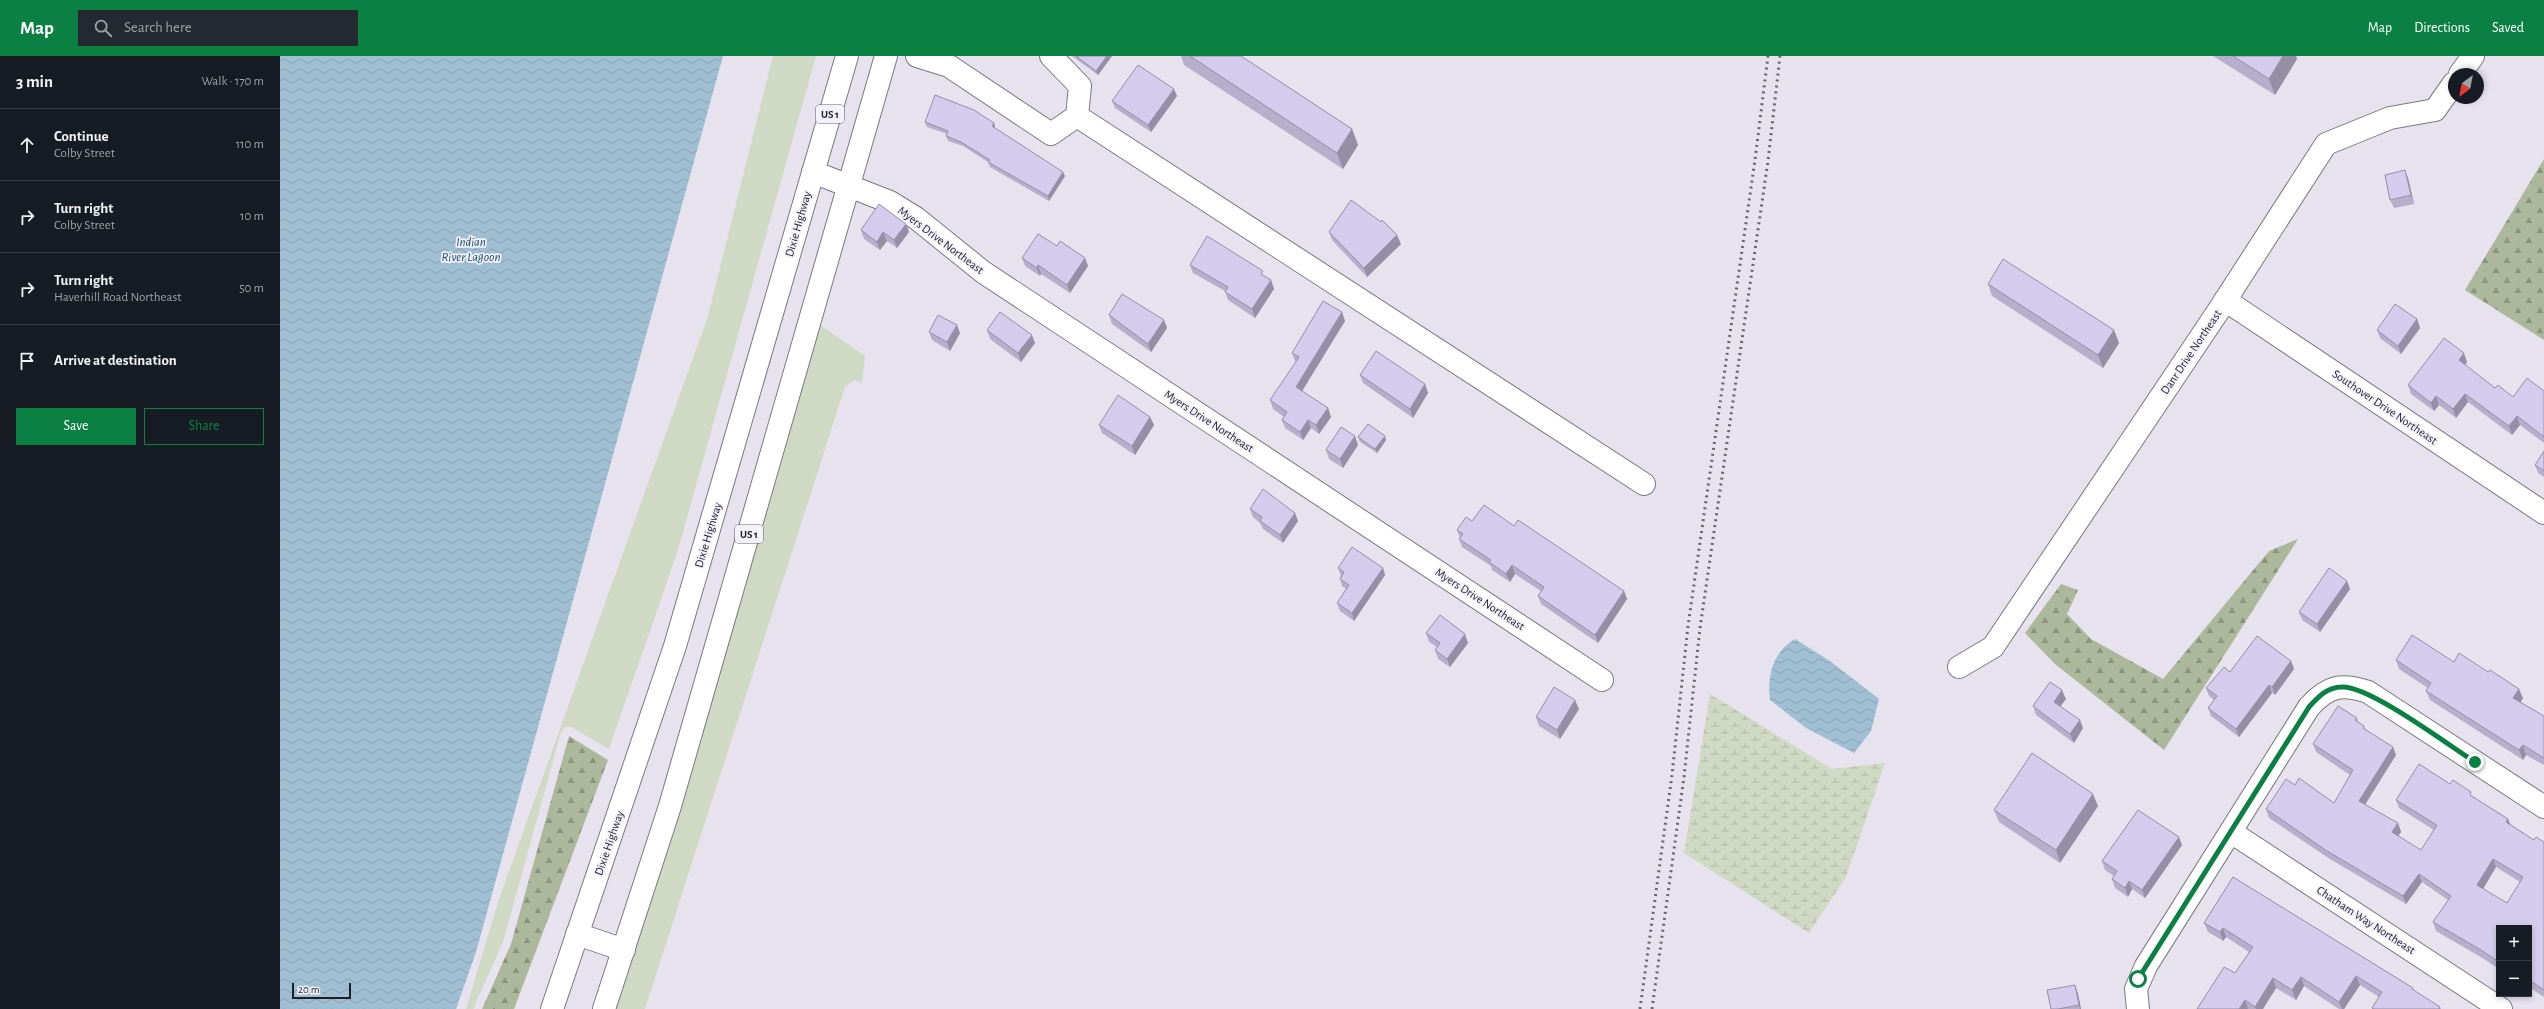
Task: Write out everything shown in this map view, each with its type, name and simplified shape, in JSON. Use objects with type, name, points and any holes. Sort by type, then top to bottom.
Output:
[{"type":"street","name":"Dixie Highway","points":[[552,1009],[675,646],[847,56]]},
{"type":"street","name":"US 1","points":[[604,1009],[624,950],[711,666],[886,56]]},
{"type":"street","points":[[917,56],[949,66],[1051,134],[1078,116]]},
{"type":"street","points":[[1051,56],[1080,86],[1078,116]]},
{"type":"street","points":[[2464,68],[2473,56]]},
{"type":"street","name":"Danr Drive Northeast","points":[[1959,667],[1993,647],[2226,300],[2326,144],[2390,118],[2435,110],[2448,92]]},
{"type":"street","points":[[1078,116],[1644,484]]},
{"type":"street","name":"Myers Drive Northeast","points":[[813,172],[849,184],[890,202],[916,218],[983,272],[1602,680]]},
{"type":"street","name":"Southover Drive Northeast","points":[[2226,300],[2544,513]]},
{"type":"street","points":[[2138,1009],[2135,999],[2138,979],[2309,707],[2320,695],[2329,689],[2342,687],[2368,692],[2544,807]]},
{"type":"street","name":"Chatham Way Northeast","points":[[2231,832],[2501,1009]]},
{"type":"street","points":[[577,934],[624,950]]},
{"type":"green space","points":[[773,56],[816,56],[677,553],[609,749],[571,727],[565,727],[561,732],[503,942],[473,1009],[466,1009],[499,899],[708,316]]},
{"type":"green space","points":[[2544,159],[2544,340],[2465,290]]},
{"type":"green space","points":[[820,325],[865,356],[862,383],[854,380],[845,387],[645,1009],[614,1009]]},
{"type":"green space","points":[[2298,539],[2164,750],[2055,664],[2025,633],[2061,584],[2078,590],[2067,614],[2091,639],[2163,679],[2269,551]]},
{"type":"green space","points":[[1710,694],[1832,769],[1885,763],[1846,877],[1809,933],[1684,853]]},
{"type":"green space","points":[[569,736],[608,760],[514,1009],[482,1009],[511,944]]},
{"type":"water","name":"Indian River Lagoon","points":[[280,56],[723,56],[476,952],[456,1009],[280,1009]]},
{"type":"water","points":[[1795,639],[1830,661],[1879,699],[1871,731],[1854,753],[1806,728],[1770,700],[1769,691],[1773,665],[1781,650]]},
{"type":"building","points":[[1076,56],[1107,56],[1096,71]]},
{"type":"building","points":[[1190,56],[1241,56],[1352,129],[1337,153]]},
{"type":"building","points":[[2233,56],[2283,56],[2269,79]]},
{"type":"building","points":[[1138,65],[1174,89],[1148,125],[1112,101]]},
{"type":"building","points":[[935,95],[974,110],[994,123],[992,126],[1063,172],[1048,196],[988,162],[990,160],[961,142],[946,136],[948,131],[925,122]]},
{"type":"building","points":[[2405,170],[2411,195],[2390,200],[2385,175]]},
{"type":"building","points":[[1351,200],[1381,222],[1382,220],[1397,235],[1364,268],[1329,232]]},
{"type":"building","points":[[879,204],[906,224],[894,240],[883,232],[877,242],[861,230]]},
{"type":"building","points":[[1038,234],[1057,246],[1060,241],[1085,258],[1067,285],[1038,265],[1037,268],[1022,258]]},
{"type":"building","points":[[1207,236],[1263,271],[1261,274],[1271,280],[1252,309],[1225,292],[1228,287],[1190,265]]},
{"type":"building","points":[[2003,259],[2114,330],[2098,355],[1988,284]]},
{"type":"building","points":[[1122,294],[1164,320],[1148,344],[1109,315]]},
{"type":"building","points":[[1323,301],[1342,312],[1296,387],[1328,408],[1316,425],[1308,420],[1300,432],[1282,420],[1287,412],[1270,400],[1299,357],[1292,353]]},
{"type":"building","points":[[2395,304],[2417,319],[2398,346],[2377,330]]},
{"type":"building","points":[[1000,312],[1032,335],[1018,353],[987,330]]},
{"type":"building","points":[[938,315],[957,325],[947,342],[929,332]]},
{"type":"building","points":[[2444,338],[2464,353],[2459,360],[2495,388],[2498,385],[2513,397],[2527,378],[2544,391],[2544,437],[2517,416],[2509,426],[2465,394],[2453,409],[2436,396],[2431,403],[2408,385]]},
{"type":"building","points":[[1376,351],[1425,384],[1410,409],[1360,375]]},
{"type":"building","points":[[1118,395],[1150,417],[1132,446],[1099,425]]},
{"type":"building","points":[[1368,424],[1385,436],[1375,449],[1358,437]]},
{"type":"building","points":[[1341,427],[1355,436],[1340,459],[1326,450]]},
{"type":"building","points":[[2544,451],[2544,471],[2535,465]]},
{"type":"building","points":[[1263,489],[1295,513],[1280,535],[1260,521],[1262,517],[1250,509]]},
{"type":"building","points":[[1484,505],[1514,526],[1518,520],[1624,591],[1595,635],[1538,596],[1544,587],[1512,565],[1506,574],[1489,562],[1491,560],[1459,539],[1463,534],[1457,530],[1466,517],[1472,521]]},
{"type":"building","points":[[1352,547],[1383,568],[1352,613],[1337,603],[1349,585],[1340,579],[1344,572],[1338,568]]},
{"type":"building","points":[[2329,568],[2347,581],[2317,624],[2299,612]]},
{"type":"building","points":[[1440,615],[1465,634],[1447,659],[1435,650],[1440,643],[1426,633]]},
{"type":"building","points":[[2412,635],[2454,662],[2459,653],[2488,672],[2490,670],[2519,689],[2513,698],[2544,716],[2544,758],[2523,745],[2519,750],[2426,691],[2431,683],[2396,660]]},
{"type":"building","points":[[2257,636],[2291,661],[2272,687],[2269,685],[2236,729],[2208,708],[2217,696],[2206,688],[2224,667],[2230,672]]},
{"type":"building","points":[[2050,682],[2062,690],[2054,702],[2080,720],[2070,734],[2033,706]]},
{"type":"building","points":[[1554,687],[1575,700],[1557,730],[1536,717]]},
{"type":"building","points":[[2338,706],[2357,718],[2355,720],[2364,726],[2363,728],[2393,747],[2359,801],[2398,823],[2392,832],[2421,850],[2437,825],[2396,800],[2419,764],[2450,784],[2453,780],[2471,792],[2470,795],[2508,819],[2506,822],[2534,840],[2536,837],[2544,842],[2544,990],[2532,982],[2532,925],[2496,925],[2496,960],[2433,922],[2451,896],[2419,874],[2403,896],[2327,851],[2266,809],[2286,779],[2295,785],[2299,778],[2334,803],[2353,770],[2313,744]],"holes":[[[2493,859],[2523,877],[2507,903],[2477,885]]]},
{"type":"building","points":[[2032,753],[2093,794],[2056,850],[1994,810]]},
{"type":"building","points":[[2138,810],[2179,837],[2142,890],[2129,881],[2125,888],[2112,879],[2117,871],[2102,861]]},
{"type":"building","points":[[2233,877],[2413,988],[2412,989],[2440,1007],[2439,1009],[2374,1009],[2372,1008],[2382,992],[2356,976],[2339,1002],[2301,977],[2292,990],[2273,978],[2255,1007],[2245,1000],[2239,1009],[2197,1009],[2224,967],[2235,973],[2253,947],[2223,928],[2220,932],[2204,923]]},
{"type":"building","points":[[2075,985],[2079,1005],[2051,1009],[2047,990]]},
{"type":"railway","points":[[1640,1009],[1672,775],[1688,626],[1755,160],[1768,56]]},
{"type":"railway","points":[[1652,1009],[1684,777],[1700,628],[1768,161],[1780,56]]},
{"type":"route","points":[[2138,979],[2309,707],[2320,695],[2329,689],[2342,687],[2354,688],[2368,692],[2475,762]]}]
